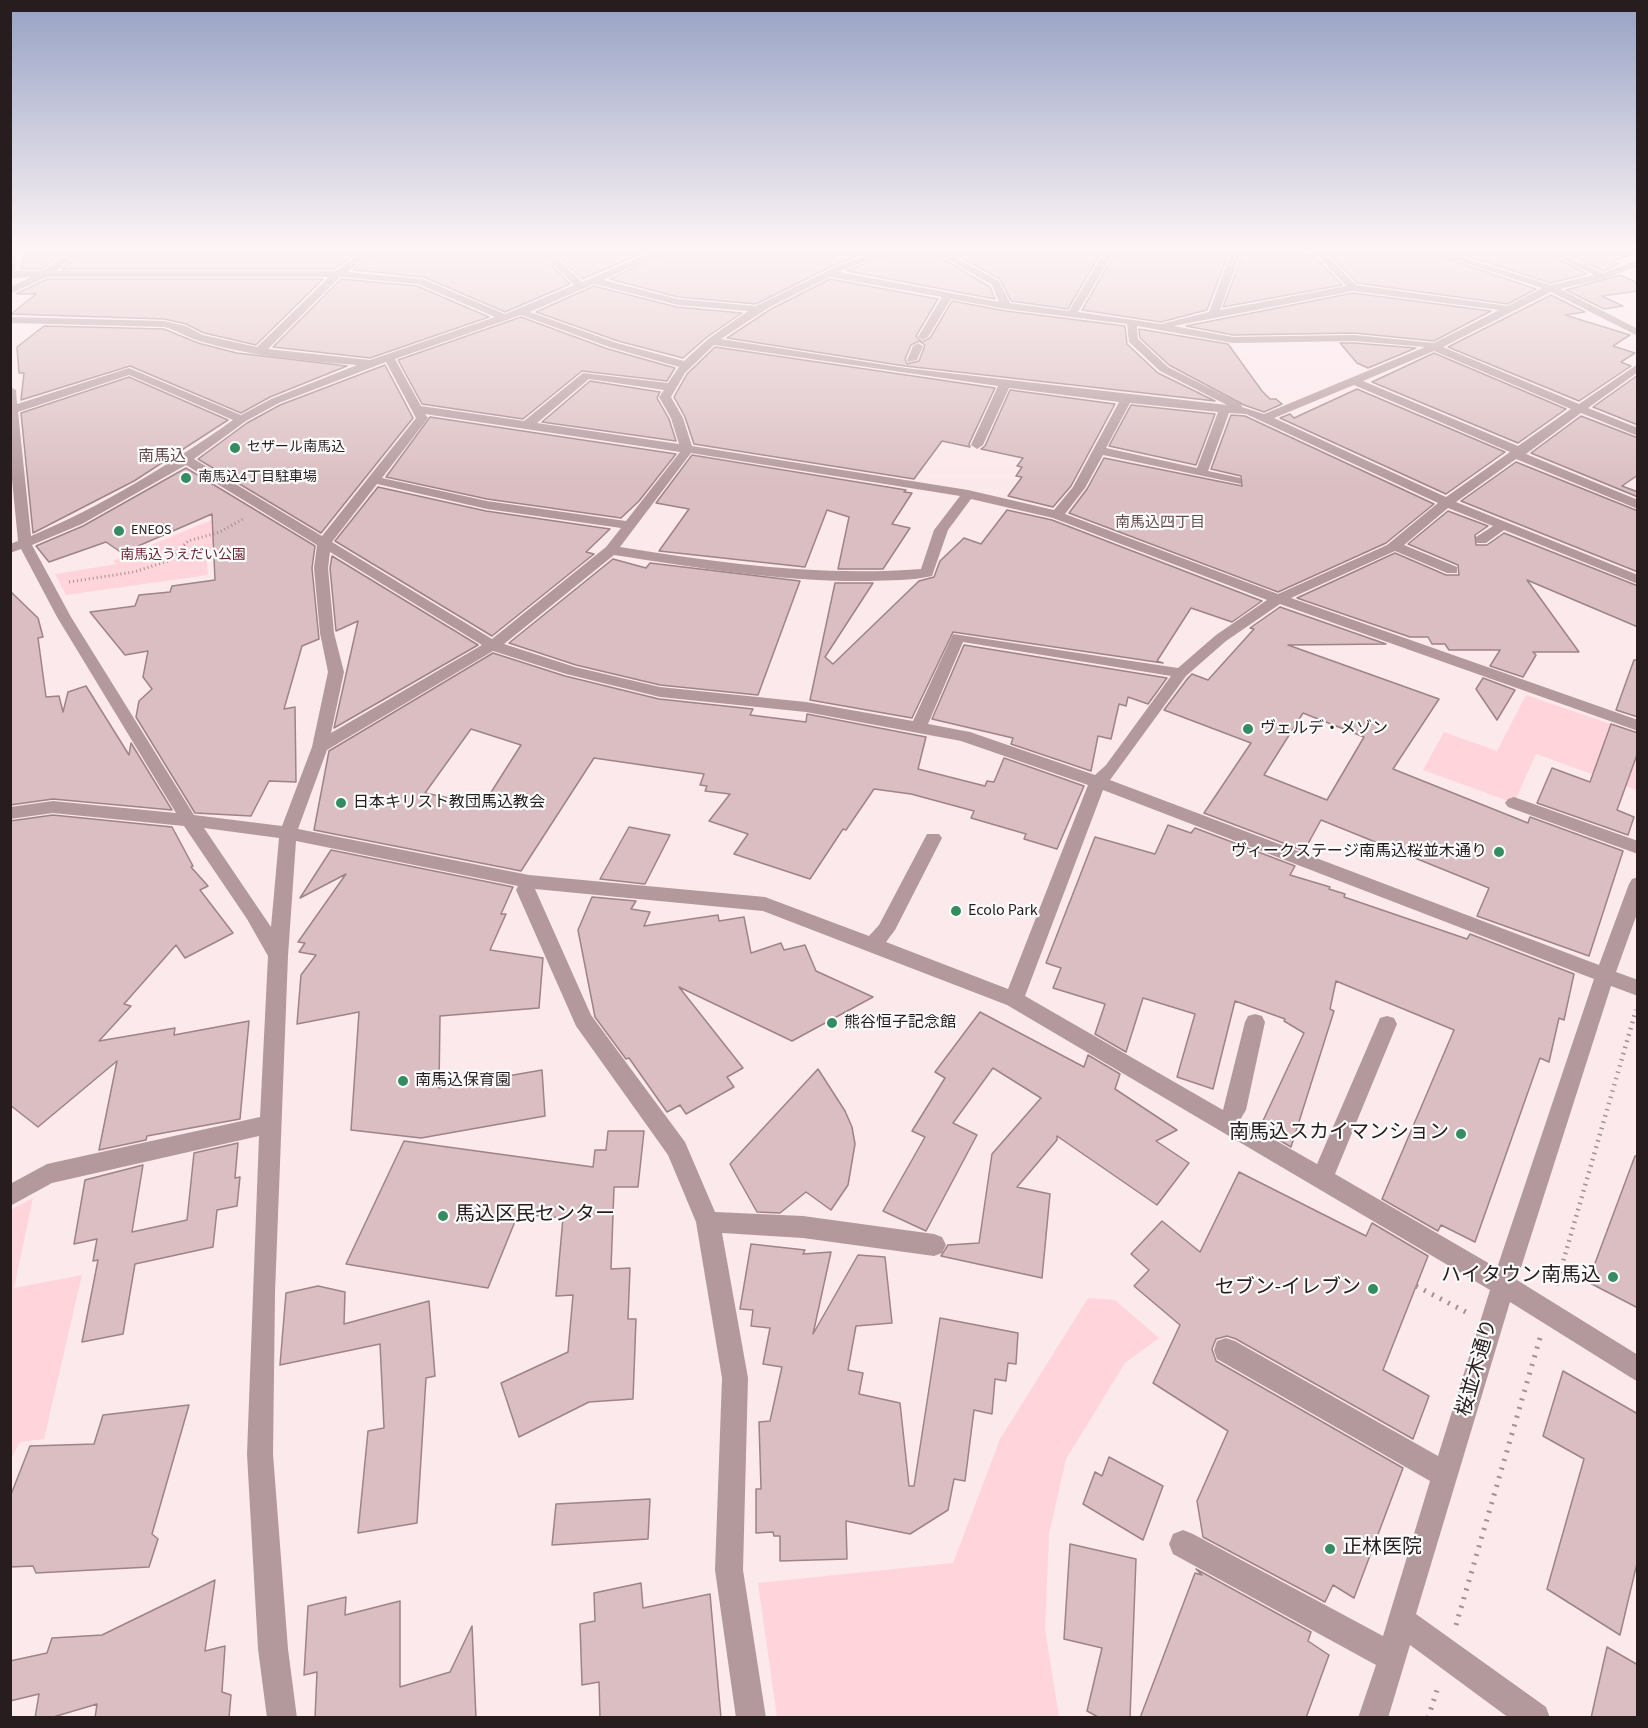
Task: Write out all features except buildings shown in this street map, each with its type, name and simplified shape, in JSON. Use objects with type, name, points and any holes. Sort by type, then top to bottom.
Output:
[{"type":"street","points":[[180,328],[200,338],[288,356],[361,360],[370,364]]},
{"type":"street","points":[[260,350],[283,328]]},
{"type":"street","points":[[18,547],[98,510],[187,460],[242,418],[280,398],[389,357],[476,328]]},
{"type":"street","points":[[565,328],[613,345],[685,365]]},
{"type":"street","points":[[687,450],[677,418],[665,397],[669,387],[685,365],[730,328]]},
{"type":"street","points":[[912,360],[929,328]]},
{"type":"street","points":[[1132,328],[1133,340],[1164,369],[1248,411],[1448,503],[1638,580]]},
{"type":"street","points":[[1162,328],[1233,340],[1354,338],[1434,347],[1638,433]]},
{"type":"street","points":[[1265,418],[1357,382],[1473,328]]},
{"type":"street","points":[[712,341],[905,371],[1126,399],[1248,411]]},
{"type":"street","points":[[282,1718],[273,1649],[260,1455],[263,1293],[278,956],[288,833],[320,747],[336,672],[327,633],[321,568],[324,543],[422,418],[389,357]]},
{"type":"street","points":[[1014,999],[1098,782],[1113,770],[1181,673],[1221,638],[1278,599],[1394,546],[1448,503],[1638,367]]},
{"type":"street","points":[[12,413],[129,371],[242,418]]},
{"type":"street","points":[[526,426],[587,375],[669,387]]},
{"type":"street","points":[[1357,382],[1638,505]]},
{"type":"street","points":[[977,445],[1005,384]]},
{"type":"street","points":[[10,390],[18,547],[46,585],[189,820],[254,914],[278,956]]},
{"type":"street","points":[[1056,514],[1079,488],[1126,399]]},
{"type":"street","points":[[418,409],[840,471],[968,494],[1056,514],[1278,599],[1638,726]]},
{"type":"street","points":[[1201,473],[1225,409]]},
{"type":"street","points":[[320,747],[494,646],[611,550],[687,450]]},
{"type":"street","points":[[1099,450],[1237,481]]},
{"type":"street","points":[[187,460],[494,646],[571,671],[660,692],[806,706],[964,736],[1098,782],[1604,973],[1638,988]]},
{"type":"street","points":[[374,480],[487,505],[628,525]]},
{"type":"street","points":[[611,550],[754,573],[875,579],[927,573],[942,530],[968,494]]},
{"type":"street","points":[[1481,540],[1503,525]]},
{"type":"street","points":[[1394,546],[1452,570]]},
{"type":"street","points":[[919,726],[958,637],[1181,673]]},
{"type":"street","points":[[1514,803],[1638,848]]},
{"type":"street","points":[[10,813],[53,807],[189,820],[288,833],[529,882],[765,904],[1014,999],[1503,1284],[1638,1370]]},
{"type":"street","points":[[873,945],[886,930],[933,838]]},
{"type":"street","points":[[529,882],[525,890],[583,1020],[677,1149],[708,1222],[735,1378],[729,1570],[751,1718]]},
{"type":"street","name":"桜並木通り","points":[[1373,1718],[1393,1658],[1400,1620],[1503,1284],[1604,973],[1638,884]]},
{"type":"street","points":[[1226,1122],[1235,1110],[1255,1022]]},
{"type":"street","points":[[1322,1179],[1387,1024]]},
{"type":"street","points":[[10,1196],[47,1174],[271,1124]]},
{"type":"street","points":[[708,1222],[803,1227],[934,1245]]},
{"type":"street","points":[[1226,1350],[1446,1475]]},
{"type":"street","points":[[1183,1544],[1393,1658]]},
{"type":"street","points":[[1400,1620],[1535,1718]]},
{"type":"path","points":[[46,585],[144,570],[168,561],[188,541],[220,532],[266,508]]},
{"type":"path","points":[[1428,1718],[1638,1005]]},
{"type":"path","points":[[1416,1286],[1491,1325]]},
{"type":"green space","name":"南馬込うえだい公園","points":[[247,505],[277,526],[206,552],[208,575],[66,595],[55,574],[117,564],[113,561]]},
{"type":"green space","points":[[1526,695],[1637,733],[1637,790],[1536,754],[1514,803],[1423,770],[1444,732],[1497,751]]},
{"type":"green space","points":[[33,1198],[14,1288],[82,1275],[44,1439],[20,1442],[11,1459],[11,1210]]},
{"type":"green space","points":[[1088,1298],[1115,1300],[1159,1338],[1125,1363],[1066,1459],[1049,1534],[1045,1629],[1059,1717],[777,1717],[758,1583],[953,1563],[1000,1439]]},
{"type":"place","name":"セザール南馬込","points":[[235,448]]},
{"type":"place","name":"南馬込4丁目駐車場","points":[[186,478]]},
{"type":"place","name":"ENEOS","points":[[119,531]]},
{"type":"place","name":"ヴェルデ・メゾン","points":[[1248,729]]},
{"type":"place","name":"日本キリスト教団馬込教会","points":[[341,803]]},
{"type":"place","name":"ヴィークステージ南馬込桜並木通り","points":[[1499,852]]},
{"type":"place","name":"Ecolo Park","points":[[956,911]]},
{"type":"place","name":"熊谷恒子記念館","points":[[832,1023]]},
{"type":"place","name":"南馬込保育園","points":[[403,1081]]},
{"type":"place","name":"南馬込スカイマンション","points":[[1461,1134]]},
{"type":"place","name":"馬込区民センター","points":[[443,1216]]},
{"type":"place","name":"ハイタウン南馬込","points":[[1613,1277]]},
{"type":"place","name":"セブン-イレブン","points":[[1373,1289]]},
{"type":"place","name":"正林医院","points":[[1330,1549]]},
{"type":"district","name":"南馬込","points":[[162,457]]},
{"type":"district","name":"南馬込四丁目","points":[[1160,524]]}]
